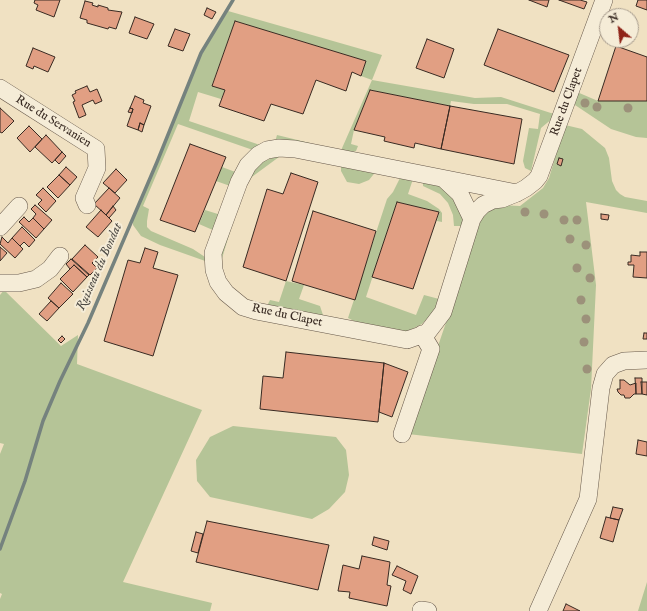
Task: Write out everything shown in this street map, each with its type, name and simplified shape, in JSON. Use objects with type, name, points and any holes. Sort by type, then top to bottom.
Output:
[{"type":"street","name":"Rue du Clapet","points":[[517,193],[445,180],[295,149],[279,148],[267,150],[258,155],[248,165],[239,182],[213,254],[214,270],[218,282],[226,293],[243,306],[264,312],[407,340],[427,332],[443,312],[472,219],[483,205],[493,200],[502,199],[517,193],[531,185],[539,176],[604,0]]},
{"type":"street","name":"Rue du Servanien","points":[[0,88],[96,148],[97,168],[84,198],[87,205]]},
{"type":"street","points":[[445,180],[460,194],[472,219]]},
{"type":"street","points":[[0,227],[19,206]]},
{"type":"street","points":[[0,283],[36,279],[50,269],[60,256]]},
{"type":"street","points":[[402,434],[443,312]]},
{"type":"street","points":[[422,334],[431,349]]},
{"type":"street","points":[[538,611],[588,499],[601,388],[605,374],[613,365],[624,361],[647,360]]},
{"type":"green space","points":[[228,11],[382,55],[372,80],[361,76],[366,61],[235,21],[212,85],[225,90],[221,99],[198,92],[189,121],[263,146],[254,150],[250,149],[178,124],[143,206],[149,209],[147,227],[151,231],[193,249],[208,259],[208,262],[160,245],[141,236],[133,225],[133,217],[201,53]]},
{"type":"green space","points":[[372,80],[475,98],[501,97],[554,114],[553,118],[541,128],[531,171],[525,168],[523,161],[529,128],[538,129],[540,114],[507,104],[474,104],[451,101],[450,106],[370,90],[354,130],[351,144],[358,146],[356,151],[339,155]]},
{"type":"green space","points":[[577,92],[598,101],[647,101],[647,138],[636,137],[611,129],[575,105],[574,100]]},
{"type":"green space","points":[[565,125],[582,129],[605,148],[609,158],[612,181],[616,190],[620,194],[625,197],[647,201],[647,213],[586,202],[596,285],[591,389],[582,454],[408,434],[483,214],[499,205],[520,206],[543,188],[549,178]]},
{"type":"green space","points":[[277,135],[310,143],[315,149],[275,142]]},
{"type":"green space","points":[[283,154],[245,182],[220,265],[219,247],[242,184],[259,163]]},
{"type":"green space","points":[[341,166],[377,170],[369,180],[359,184],[347,182],[341,171]]},
{"type":"green space","points":[[222,167],[238,173],[233,187],[216,181]]},
{"type":"green space","points":[[402,174],[413,179],[408,194],[427,201],[439,209],[442,213],[442,222],[437,221],[439,212],[397,202],[366,297],[416,315],[424,295],[439,299],[439,306],[422,324],[410,330],[405,332],[376,332],[348,318],[387,199],[393,192]]},
{"type":"green space","points":[[423,182],[439,182],[465,213],[464,226],[454,226],[453,215],[448,203],[440,194],[423,186]]},
{"type":"green space","points":[[205,210],[221,215],[215,231],[199,224]]},
{"type":"green space","points":[[286,281],[304,285],[299,299],[320,306],[325,321],[267,308],[261,309],[241,301],[237,295],[245,298],[244,302],[266,308],[270,300],[279,302]]},
{"type":"green space","points":[[4,290],[61,346],[78,335],[77,364],[202,410],[123,582],[212,603],[210,611],[0,611],[0,599],[2,594],[0,593],[0,454],[4,444],[0,443],[0,295]]},
{"type":"green space","points":[[233,426],[336,437],[346,450],[349,475],[345,492],[329,509],[312,519],[210,497],[197,481],[196,460],[210,437]]},
{"type":"green space","points":[[647,582],[647,611],[638,611]]},
{"type":"building","points":[[35,0],[60,0],[54,17],[36,10],[38,5],[34,3]]},
{"type":"building","points":[[529,0],[549,0],[547,7]]},
{"type":"building","points":[[559,0],[580,0],[587,2],[584,9]]},
{"type":"building","points":[[638,0],[647,0],[647,10],[636,6]]},
{"type":"building","points":[[85,1],[93,3],[92,5],[98,7],[98,5],[108,8],[108,10],[122,12],[116,29],[109,27],[108,29],[87,23],[87,20],[80,18]]},
{"type":"building","points":[[207,8],[216,12],[212,19],[204,15]]},
{"type":"building","points":[[135,17],[154,24],[147,39],[129,33]]},
{"type":"building","points":[[235,21],[366,61],[361,76],[352,72],[346,91],[316,80],[303,114],[271,104],[264,121],[219,106],[225,90],[212,86]]},
{"type":"building","points":[[175,29],[190,34],[183,51],[168,46]]},
{"type":"building","points":[[498,29],[569,55],[554,92],[484,65]]},
{"type":"building","points":[[427,39],[454,49],[444,78],[416,68]]},
{"type":"building","points":[[33,48],[55,57],[48,72],[34,66],[33,69],[26,66]]},
{"type":"building","points":[[615,48],[622,48],[647,57],[647,101],[598,101]]},
{"type":"building","points":[[87,86],[90,92],[97,89],[102,101],[95,104],[93,100],[82,105],[86,115],[79,118],[72,95],[76,93],[75,91]]},
{"type":"building","points":[[370,90],[450,106],[441,149],[415,143],[414,148],[384,141],[385,137],[354,130]]},
{"type":"building","points":[[135,96],[144,100],[143,103],[151,106],[144,125],[140,123],[138,130],[127,126],[133,109],[130,108]]},
{"type":"building","points":[[450,106],[522,119],[514,164],[441,149]]},
{"type":"building","points":[[0,108],[14,121],[2,133],[0,132]]},
{"type":"building","points":[[130,108],[133,109],[132,113],[128,112]]},
{"type":"building","points":[[140,123],[144,125],[142,132],[138,130]]},
{"type":"building","points":[[29,126],[42,139],[30,152],[17,138]]},
{"type":"building","points":[[46,135],[62,152],[52,163],[35,147]]},
{"type":"building","points":[[190,144],[226,157],[195,232],[160,220]]},
{"type":"building","points":[[62,152],[66,156],[59,164],[55,160]]},
{"type":"building","points":[[559,158],[563,159],[561,166],[557,164]]},
{"type":"building","points":[[66,167],[77,177],[70,185],[59,175]]},
{"type":"building","points":[[116,169],[127,180],[115,193],[103,183]]},
{"type":"building","points":[[291,173],[318,182],[286,281],[243,267],[267,189],[283,194]]},
{"type":"building","points":[[59,175],[70,185],[58,198],[47,187]]},
{"type":"building","points":[[43,188],[56,201],[46,212],[38,204],[42,200],[36,195]]},
{"type":"building","points":[[109,188],[120,198],[106,215],[94,204]]},
{"type":"building","points":[[397,202],[439,212],[413,289],[372,277]]},
{"type":"building","points":[[35,205],[52,220],[44,229],[33,218],[36,214],[31,209]]},
{"type":"building","points":[[113,206],[116,210],[109,218],[106,215]]},
{"type":"building","points":[[101,210],[112,221],[98,237],[86,227]]},
{"type":"building","points":[[313,211],[376,231],[355,300],[292,281]]},
{"type":"building","points":[[601,214],[609,215],[608,220],[601,219]]},
{"type":"building","points":[[24,217],[29,222],[33,218],[44,229],[36,238],[19,222]]},
{"type":"building","points":[[22,227],[35,240],[29,247],[24,242],[20,246],[12,238]]},
{"type":"building","points":[[2,237],[8,243],[12,238],[23,249],[15,258],[0,244]]},
{"type":"building","points":[[85,245],[98,257],[92,263],[97,268],[90,275],[72,259]]},
{"type":"building","points":[[0,247],[7,253],[0,261]]},
{"type":"building","points":[[145,248],[158,252],[153,268],[178,275],[153,356],[104,341],[128,260],[140,263]]},
{"type":"building","points":[[640,252],[647,252],[647,278],[633,277],[634,265],[628,265],[628,262],[631,262],[631,255],[640,256]]},
{"type":"building","points":[[71,259],[89,275],[87,277],[74,265],[70,269],[66,264]]},
{"type":"building","points":[[74,265],[87,277],[73,292],[60,279]]},
{"type":"building","points":[[61,283],[73,294],[59,308],[48,298]]},
{"type":"building","points":[[51,301],[59,308],[47,321],[39,314]]},
{"type":"building","points":[[644,333],[647,333],[647,339],[643,339]]},
{"type":"building","points":[[62,336],[65,339],[61,343],[58,340]]},
{"type":"building","points":[[286,352],[384,363],[378,422],[260,409],[263,376],[283,378]]},
{"type":"building","points":[[384,363],[408,372],[392,417],[379,412]]},
{"type":"building","points":[[635,378],[642,378],[642,394],[636,394]]},
{"type":"building","points":[[620,380],[624,380],[630,385],[636,383],[636,394],[630,398],[625,398],[624,395],[621,395],[617,389],[620,389]]},
{"type":"building","points":[[641,382],[647,382],[647,395],[642,394]]},
{"type":"building","points":[[638,440],[647,442],[647,456],[636,454]]},
{"type":"building","points":[[613,507],[623,509],[619,520],[610,518]]},
{"type":"building","points":[[606,517],[619,520],[613,542],[600,538]]},
{"type":"building","points":[[207,521],[329,545],[318,590],[196,562]]},
{"type":"building","points":[[196,532],[203,534],[198,553],[191,551]]},
{"type":"building","points":[[374,537],[389,541],[387,550],[372,545]]},
{"type":"building","points":[[362,556],[390,562],[387,585],[391,586],[387,606],[349,598],[350,592],[338,591],[343,565],[359,569]]},
{"type":"building","points":[[397,566],[418,576],[411,594],[403,590],[406,581],[392,575]]},
{"type":"building","points":[[566,604],[580,611],[563,611]]},
{"type":"waterway","name":"Ruisseau du Bondat","points":[[0,549],[25,481],[43,421],[60,381],[88,323],[157,162],[201,53],[233,0]]}]
